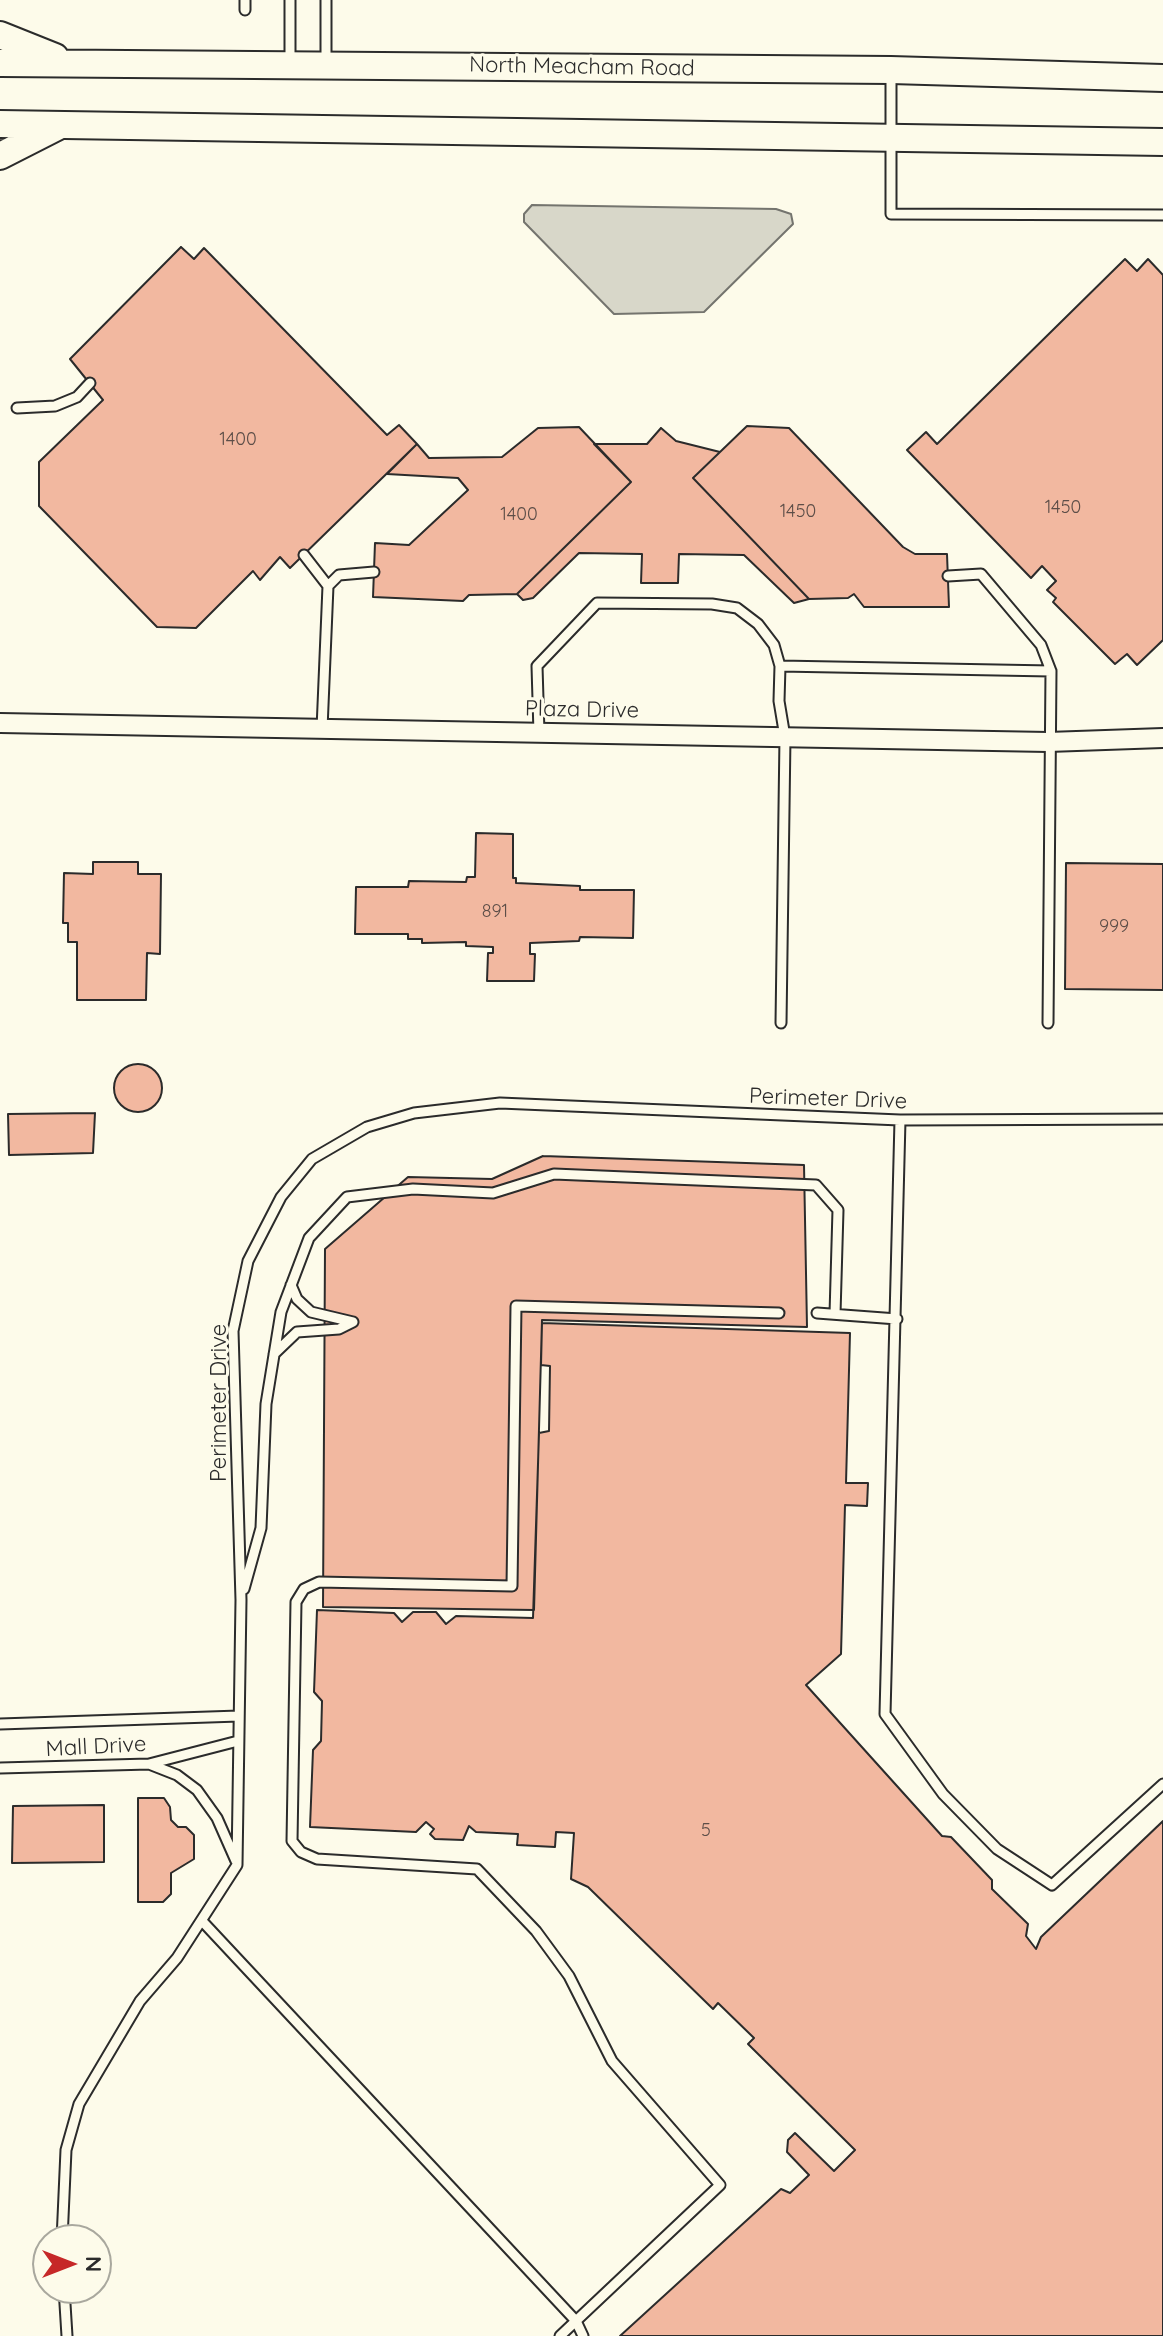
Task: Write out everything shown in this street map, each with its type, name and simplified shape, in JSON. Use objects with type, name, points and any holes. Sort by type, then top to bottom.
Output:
[{"type":"main road","points":[[0,35],[66,61]]},
{"type":"main road","name":"North Meacham Road","points":[[0,63],[66,61],[891,70],[1163,78]]},
{"type":"main road","points":[[0,124],[1163,142]]},
{"type":"main road","points":[[0,156],[61,125]]},
{"type":"street","name":"Plaza Drive","points":[[0,723],[1048,742],[1163,738]]},
{"type":"lane","points":[[290,0],[290,64]]},
{"type":"lane","points":[[326,0],[326,64]]},
{"type":"lane","points":[[891,70],[891,214],[1163,215]]},
{"type":"lane","points":[[17,408],[55,406],[77,397],[90,383]]},
{"type":"lane","points":[[304,555],[328,586],[322,729]]},
{"type":"lane","points":[[328,586],[339,575],[374,572]]},
{"type":"lane","points":[[948,576],[981,574],[1041,645],[1051,671],[1048,1023]]},
{"type":"lane","points":[[539,733],[537,666],[597,603],[712,604],[737,608],[758,624],[774,645],[780,666],[779,701],[785,737],[781,1023]]},
{"type":"lane","points":[[780,666],[1051,671]]},
{"type":"lane","name":"Perimeter Drive","points":[[237,1865],[241,1600],[233,1331],[248,1261],[281,1197],[312,1159],[367,1127],[414,1113],[500,1103],[900,1120],[1163,1119]]},
{"type":"lane","points":[[900,1120],[885,1714],[943,1794],[986,1838],[1052,1885],[1163,1784]]},
{"type":"lane","points":[[241,1600],[261,1528],[266,1404],[281,1312],[309,1238],[347,1197],[413,1189],[493,1193],[554,1174],[816,1185],[838,1210],[835,1314]]},
{"type":"lane","points":[[274,1354],[297,1332],[339,1329],[353,1322],[311,1312],[297,1299],[291,1285]]},
{"type":"lane","points":[[560,2336],[720,2185],[612,2061],[569,1976],[536,1931],[477,1869],[317,1859],[301,1852],[292,1841],[296,1602],[304,1589],[319,1582],[512,1586],[516,1306],[779,1313]]},
{"type":"lane","points":[[817,1313],[897,1319]]},
{"type":"lane","name":"Mall Drive","points":[[0,1724],[239,1716]]},
{"type":"lane","name":"Mall Drive","points":[[0,1768],[149,1764],[238,1741]]},
{"type":"lane","points":[[63,2224],[66,2150],[79,2104],[140,2001],[203,1922],[237,1865],[217,1818],[197,1790],[177,1775],[149,1764]]},
{"type":"lane","points":[[203,1922],[576,2321],[583,2336]]},
{"type":"lane","points":[[65,2304],[67,2336]]},
{"type":"shaded area","points":[[532,205],[776,209],[791,214],[793,224],[704,312],[614,314],[524,222],[524,214]]},
{"type":"building","points":[[181,247],[194,259],[204,248],[387,435],[399,425],[417,444],[290,568],[280,557],[260,580],[253,571],[196,628],[157,627],[39,506],[39,462],[103,400],[70,359]]},
{"type":"building","points":[[1125,259],[1137,271],[1148,259],[1163,275],[1163,640],[1137,665],[1127,654],[1115,664],[1053,602],[1056,598],[1047,590],[1056,581],[1042,566],[1031,578],[907,450],[926,432],[937,444]]},
{"type":"building","points":[[747,426],[789,428],[903,547],[915,554],[947,554],[949,607],[864,607],[854,594],[848,598],[809,599],[693,478]]},
{"type":"building","points":[[579,427],[631,482],[517,594],[469,595],[463,601],[373,597],[375,543],[409,545],[468,490],[458,478],[387,474],[417,444],[429,458],[502,457],[538,428]]},
{"type":"building","points":[[661,428],[676,441],[720,452],[693,478],[809,599],[794,603],[744,555],[679,554],[678,583],[641,583],[642,554],[579,553],[533,598],[523,600],[517,594],[631,482],[594,444],[647,444]]},
{"type":"building","points":[[476,833],[513,834],[513,878],[516,878],[516,883],[580,886],[580,890],[634,890],[633,938],[580,937],[579,941],[530,943],[530,954],[535,954],[534,981],[487,981],[488,953],[493,953],[493,947],[466,946],[466,942],[422,943],[422,939],[408,939],[408,934],[355,934],[356,887],[408,887],[409,881],[466,882],[467,877],[475,877]]},
{"type":"building","points":[[93,862],[138,862],[138,874],[161,874],[160,954],[147,953],[146,1000],[77,1000],[77,942],[68,942],[68,923],[63,923],[64,873],[93,874]]},
{"type":"building","points":[[1066,863],[1163,864],[1163,990],[1065,989]]},
{"type":"building","points":[[138,1064],[155,1071],[162,1088],[155,1105],[138,1112],[121,1105],[114,1088],[121,1071]]},
{"type":"building","points":[[95,1113],[93,1153],[9,1155],[8,1114]]},
{"type":"building","points":[[543,1156],[804,1165],[807,1327],[542,1320],[534,1610],[323,1607],[325,1249],[408,1177],[492,1179]]},
{"type":"building","points":[[542,1323],[850,1333],[846,1483],[868,1483],[867,1506],[845,1505],[841,1654],[806,1685],[942,1836],[951,1837],[992,1880],[992,1889],[1028,1924],[1026,1936],[1036,1949],[1041,1937],[1163,1821],[1163,2336],[620,2336],[781,2189],[790,2193],[809,2175],[787,2152],[788,2140],[795,2133],[834,2171],[855,2150],[748,2044],[754,2038],[718,2003],[713,2009],[588,1887],[571,1879],[574,1833],[556,1832],[555,1847],[517,1845],[518,1834],[476,1832],[469,1826],[463,1840],[435,1839],[430,1834],[434,1829],[426,1822],[416,1832],[310,1827],[313,1750],[321,1741],[322,1701],[314,1692],[317,1610],[394,1613],[402,1622],[413,1612],[436,1612],[446,1624],[456,1616],[533,1618],[539,1433],[549,1431],[550,1366],[541,1365]]},
{"type":"building","points":[[138,1798],[164,1798],[170,1807],[171,1820],[194,1835],[194,1859],[171,1873],[171,1894],[163,1902],[138,1902]]},
{"type":"building","points":[[104,1805],[104,1862],[12,1863],[13,1806]]}]
